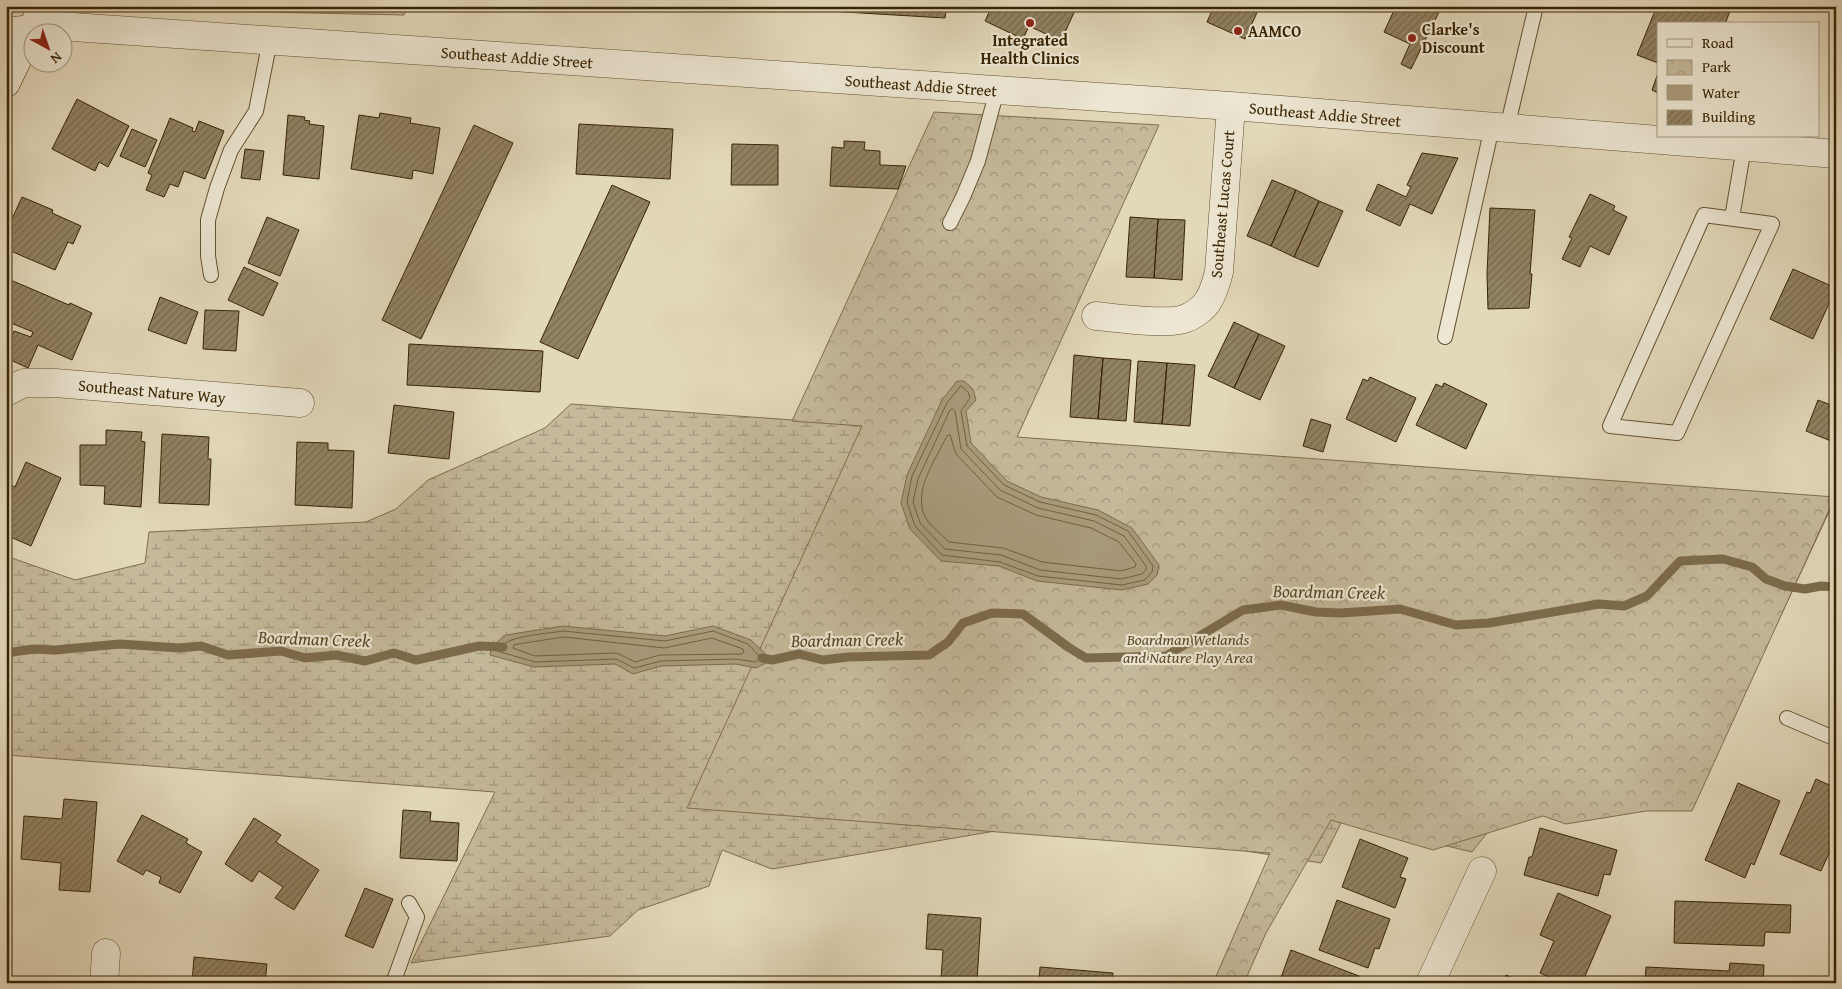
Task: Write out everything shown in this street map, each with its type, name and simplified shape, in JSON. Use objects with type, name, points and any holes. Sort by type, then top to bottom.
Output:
[{"type":"street","name":"Southeast Addie Street","points":[[72,27],[1231,106],[1836,154]]},
{"type":"street","points":[[6,83],[22,37]]},
{"type":"street","name":"Southeast Lucas Court","points":[[1096,316],[1168,322],[1184,319],[1196,313],[1207,303],[1213,292],[1219,272],[1231,106]]},
{"type":"street","name":"Southeast Nature Way","points":[[6,392],[24,383],[55,383],[300,403]]},
{"type":"street","points":[[1430,983],[1482,871]]},
{"type":"street","points":[[104,983],[106,953]]},
{"type":"lane","points":[[1445,337],[1499,127],[1536,6]]},
{"type":"lane","points":[[212,275],[208,256],[208,220],[231,150],[256,111],[270,40]]},
{"type":"lane","points":[[950,223],[978,161],[997,90]]},
{"type":"lane","points":[[1732,218],[1744,147]]},
{"type":"lane","points":[[1704,215],[1732,218],[1772,224],[1677,433],[1610,426],[1704,215]]},
{"type":"lane","points":[[1787,718],[1836,739]]},
{"type":"lane","points":[[393,983],[417,917],[409,903]]},
{"type":"green space","points":[[76,6],[409,6],[404,15],[75,8]]},
{"type":"green space","name":"Boardman Wetlands and Nature Play Area","points":[[934,112],[1159,125],[1017,437],[1835,497],[1692,811],[1646,811],[1566,824],[1543,816],[1433,850],[1331,820],[1266,933],[1244,983],[1213,983],[1270,853],[687,808],[862,426],[792,421]]},
{"type":"green space","points":[[571,404],[862,425],[971,443],[1026,416],[1014,442],[1540,476],[1835,499],[1776,626],[1498,819],[1472,852],[1342,821],[1321,863],[1139,834],[1107,812],[772,869],[722,850],[709,886],[638,910],[610,936],[411,963],[495,792],[6,755],[6,556],[75,580],[145,563],[149,532],[366,522],[396,509],[428,480],[545,428]]},
{"type":"water","points":[[957,381],[964,381],[973,389],[976,400],[966,411],[971,443],[1007,481],[1041,497],[1098,510],[1132,528],[1159,565],[1157,575],[1148,584],[1122,590],[1037,581],[999,566],[941,561],[910,529],[901,503],[907,475],[942,400]]},
{"type":"water","points":[[563,626],[665,636],[713,626],[751,640],[772,660],[756,668],[736,664],[661,666],[633,674],[615,664],[534,667],[490,655],[492,646],[506,635]]},
{"type":"building","points":[[792,6],[947,6],[945,18],[811,10]]},
{"type":"building","name":"Integrated Health Clinics","points":[[992,6],[1077,6],[1061,41],[1029,26],[1023,39],[985,21]]},
{"type":"building","name":"AAMCO","points":[[1214,6],[1260,6],[1245,39],[1207,22]]},
{"type":"building","name":"Clarke's Discount","points":[[1396,6],[1442,6],[1411,69],[1401,64],[1410,44],[1384,32]]},
{"type":"building","points":[[1657,6],[1732,6],[1726,22],[1657,22],[1657,63],[1637,55]]},
{"type":"building","points":[[1657,76],[1657,92],[1652,90]]},
{"type":"building","points":[[77,99],[129,126],[108,167],[99,162],[95,171],[52,149]]},
{"type":"building","points":[[380,113],[411,118],[410,123],[440,128],[433,174],[413,170],[412,179],[351,169],[359,115],[379,118]]},
{"type":"building","points":[[288,115],[305,117],[304,120],[310,121],[309,124],[324,126],[319,179],[283,175]]},
{"type":"building","points":[[170,118],[193,128],[192,131],[195,132],[199,121],[224,131],[205,179],[184,171],[178,187],[170,184],[164,197],[146,190],[152,175],[148,173]]},
{"type":"building","points":[[579,124],[673,129],[670,179],[576,174]]},
{"type":"building","points":[[474,125],[513,143],[421,339],[382,320]]},
{"type":"building","points":[[132,129],[157,140],[145,167],[120,156]]},
{"type":"building","points":[[844,141],[865,142],[864,150],[880,151],[880,165],[906,166],[898,189],[830,186],[832,147],[844,148]]},
{"type":"building","points":[[732,144],[778,145],[778,185],[731,185]]},
{"type":"building","points":[[245,149],[264,151],[260,180],[241,178]]},
{"type":"building","points":[[1422,153],[1458,158],[1432,214],[1410,204],[1400,226],[1366,210],[1378,184],[1406,197],[1411,187],[1407,185]]},
{"type":"building","points":[[1272,180],[1296,190],[1271,246],[1247,236]]},
{"type":"building","points":[[612,185],[650,202],[578,359],[540,342]]},
{"type":"building","points":[[1296,190],[1319,201],[1294,257],[1271,246]]},
{"type":"building","points":[[1590,194],[1615,206],[1613,210],[1627,217],[1609,255],[1590,246],[1580,267],[1562,259],[1572,238],[1569,237]]},
{"type":"building","points":[[22,197],[53,210],[52,213],[81,226],[73,244],[68,242],[55,270],[6,249],[6,232]]},
{"type":"building","points":[[1319,201],[1343,211],[1318,267],[1294,257]]},
{"type":"building","points":[[1490,208],[1535,210],[1529,308],[1488,309],[1487,274]]},
{"type":"building","points":[[267,217],[299,230],[280,276],[248,263]]},
{"type":"building","points":[[1130,217],[1158,219],[1154,278],[1126,277]]},
{"type":"building","points":[[1158,219],[1185,220],[1182,280],[1154,278]]},
{"type":"building","points":[[1836,237],[1836,269],[1833,269]]},
{"type":"building","points":[[244,267],[278,283],[263,316],[228,300]]},
{"type":"building","points":[[1793,269],[1836,288],[1813,339],[1770,319]]},
{"type":"building","points":[[6,278],[92,313],[72,360],[38,345],[28,368],[6,358],[6,345],[8,346],[14,331],[31,337],[33,332],[6,321]]},
{"type":"building","points":[[160,297],[198,312],[186,344],[148,330]]},
{"type":"building","points":[[205,310],[239,311],[236,351],[203,349]]},
{"type":"building","points":[[1234,322],[1259,334],[1234,388],[1208,376]]},
{"type":"building","points":[[1259,334],[1285,346],[1260,400],[1234,388]]},
{"type":"building","points":[[409,344],[543,351],[540,392],[407,385]]},
{"type":"building","points":[[1074,355],[1103,358],[1098,419],[1070,417]]},
{"type":"building","points":[[1103,358],[1131,360],[1126,421],[1098,419]]},
{"type":"building","points":[[1138,361],[1167,363],[1162,424],[1134,422]]},
{"type":"building","points":[[1167,363],[1195,365],[1190,426],[1162,424]]},
{"type":"building","points":[[1370,377],[1416,398],[1396,442],[1346,419],[1363,379],[1368,381]]},
{"type":"building","points":[[1444,383],[1487,404],[1466,449],[1416,425],[1436,384],[1442,387]]},
{"type":"building","points":[[1818,400],[1836,407],[1836,443],[1806,431]]},
{"type":"building","points":[[394,405],[454,412],[449,459],[388,453]]},
{"type":"building","points":[[1311,419],[1331,425],[1323,452],[1303,446]]},
{"type":"building","points":[[106,430],[142,432],[141,441],[145,442],[141,507],[104,504],[105,486],[80,485],[80,445],[106,445]]},
{"type":"building","points":[[162,434],[209,437],[208,459],[211,459],[209,505],[159,503]]},
{"type":"building","points":[[297,442],[328,443],[328,450],[354,451],[352,508],[295,505]]},
{"type":"building","points":[[26,462],[61,478],[31,546],[6,535],[6,483],[15,487]]},
{"type":"building","points":[[1816,779],[1836,788],[1836,838],[1821,871],[1780,854],[1807,792],[1810,793]]},
{"type":"building","points":[[1738,783],[1780,801],[1754,865],[1751,863],[1745,878],[1705,860]]},
{"type":"building","points":[[64,799],[97,802],[90,892],[59,890],[61,863],[21,859],[24,816],[62,819]]},
{"type":"building","points":[[403,810],[431,812],[430,821],[459,823],[457,861],[400,858]]},
{"type":"building","points":[[142,815],[188,839],[186,843],[202,852],[180,893],[159,883],[161,877],[146,870],[143,875],[117,861]]},
{"type":"building","points":[[254,818],[281,835],[276,842],[319,870],[294,910],[275,898],[283,887],[259,871],[252,882],[225,864]]},
{"type":"building","points":[[1540,828],[1617,850],[1610,875],[1604,874],[1598,896],[1524,875],[1529,857],[1532,857]]},
{"type":"building","points":[[1360,839],[1408,858],[1400,877],[1406,879],[1395,908],[1342,887]]},
{"type":"building","points":[[365,888],[393,899],[373,948],[345,936]]},
{"type":"building","points":[[1558,893],[1611,916],[1582,983],[1563,983],[1540,973],[1554,941],[1540,935]]},
{"type":"building","points":[[1337,900],[1390,919],[1379,949],[1375,948],[1368,968],[1319,950]]},
{"type":"building","points":[[1675,901],[1791,905],[1790,933],[1765,932],[1764,946],[1674,943]]},
{"type":"building","points":[[928,914],[981,918],[977,981],[941,979],[943,950],[926,949]]},
{"type":"building","points":[[1291,950],[1359,976],[1357,983],[1279,983]]},
{"type":"building","points":[[194,957],[267,964],[265,983],[192,983]]},
{"type":"building","points":[[1730,963],[1764,965],[1763,983],[1645,983],[1646,967],[1729,971]]},
{"type":"building","points":[[1040,967],[1113,973],[1112,983],[1039,983]]},
{"type":"building","points":[[1506,975],[1524,983],[1502,983]]},
{"type":"waterway","name":"Boardman Creek","points":[[762,658],[772,660],[799,654],[823,660],[848,657],[929,655],[948,642],[963,623],[992,613],[1023,614],[1086,658],[1166,656],[1243,610],[1281,605],[1316,612],[1341,613],[1400,609],[1456,625],[1489,623],[1599,604],[1624,606],[1647,596],[1680,561],[1723,559],[1752,567],[1766,579],[1785,586],[1805,589],[1821,586],[1836,587]]},
{"type":"waterway","name":"Boardman Creek","points":[[6,653],[33,649],[55,650],[120,644],[179,648],[201,646],[228,655],[281,651],[305,658],[336,655],[365,661],[394,653],[416,660],[479,646],[503,647]]},
{"type":"place","name":"Integrated Health Clinics","points":[[1030,23]]},
{"type":"place","name":"AAMCO","points":[[1238,31]]},
{"type":"place","name":"Clarke's Discount","points":[[1412,38]]}]
